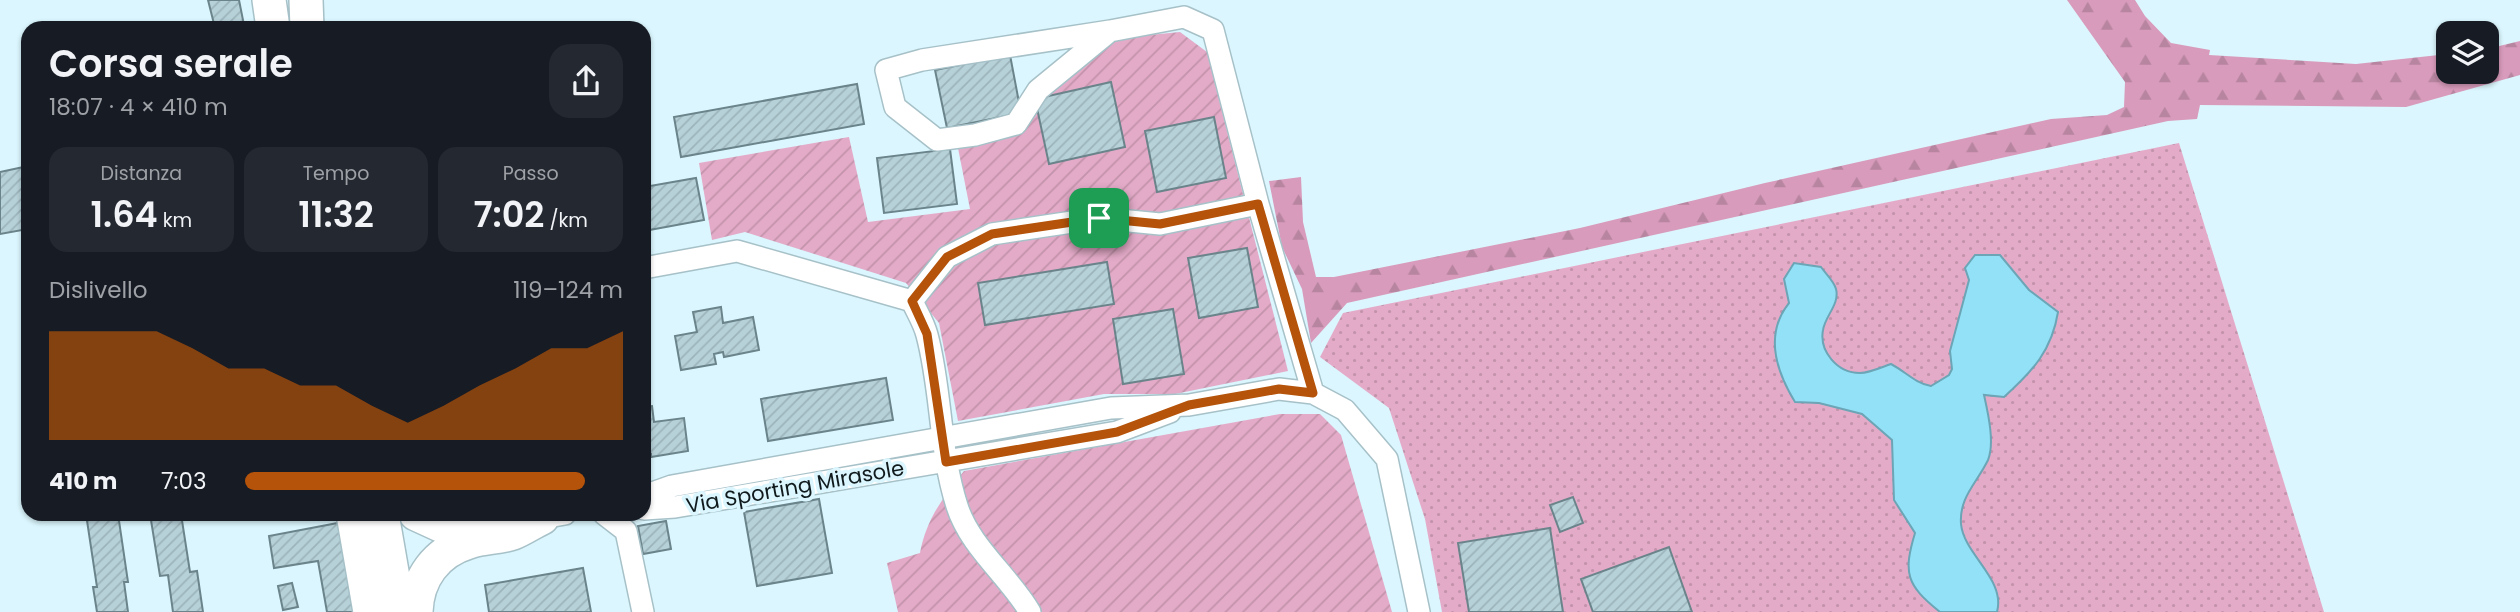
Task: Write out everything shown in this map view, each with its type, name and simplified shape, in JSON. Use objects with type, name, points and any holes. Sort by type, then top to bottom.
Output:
[{"type":"main road","points":[[269,0],[272,21]]},
{"type":"main road","points":[[306,0],[307,21]]},
{"type":"main road","points":[[354,521],[370,612]]},
{"type":"main road","points":[[383,521],[399,612]]},
{"type":"main road","points":[[431,521],[440,525],[482,521]]},
{"type":"main road","points":[[416,612],[421,582],[431,565],[447,552],[468,542],[514,533],[542,521]]},
{"type":"street","points":[[1110,31],[1038,90],[1016,124],[975,135],[937,140],[895,107],[887,71],[922,60],[1184,17],[1213,30],[1258,204],[1313,393]]},
{"type":"street","points":[[912,301],[947,257],[992,234],[1099,218],[1160,224],[1258,204]]},
{"type":"street","points":[[651,267],[737,251],[912,301],[927,334],[946,462],[957,508],[974,540],[1016,588],[1030,612]]},
{"type":"street","name":"Via Sporting Mirasole","points":[[651,494],[672,486],[1111,408],[1189,405],[1279,389],[1313,393],[1345,410],[1387,459],[1419,612]]},
{"type":"street","name":"Via Sporting Mirasole","points":[[651,509],[675,508],[1117,432],[1189,405]]},
{"type":"street","points":[[613,521],[626,531],[643,612]]},
{"type":"shaded area","points":[[1180,32],[1207,52],[1288,371],[1175,394],[1104,394],[958,421],[939,323],[906,283],[745,232],[712,240],[699,163],[849,137],[868,222],[970,209],[957,143],[1008,134],[1079,67],[1119,38]]},
{"type":"shaded area","points":[[2179,143],[2324,612],[1442,612],[1425,519],[1389,408],[1320,357],[1343,313]]},
{"type":"shaded area","points":[[1280,414],[1320,414],[1341,435],[1392,612],[898,612],[887,563],[920,553],[926,530],[936,509],[964,471]]},
{"type":"green space","points":[[2067,0],[2135,0],[2145,16],[2171,43],[2210,50],[2209,55],[2356,64],[2436,55],[2436,84],[2488,84],[2406,107],[2200,105],[2197,119],[2168,121],[1347,303],[1311,343],[1302,289],[1282,247],[1269,181],[1301,177],[1303,222],[1316,277],[1334,277],[1580,228],[1765,183],[2051,119],[2107,115],[2124,107],[2125,82]]},
{"type":"green space","points":[[2520,41],[2520,75],[2499,81],[2499,46]]},
{"type":"water","points":[[1975,255],[2000,255],[2029,290],[2058,312],[2046,349],[2024,378],[2004,397],[1984,395],[1990,428],[1990,453],[1966,498],[1961,524],[1969,546],[1996,589],[1997,612],[1940,612],[1920,594],[1910,577],[1909,558],[1915,533],[1894,500],[1892,440],[1862,414],[1819,403],[1795,402],[1778,365],[1775,340],[1781,315],[1789,303],[1784,279],[1794,263],[1821,267],[1833,283],[1837,294],[1822,338],[1831,359],[1844,369],[1860,373],[1891,364],[1915,380],[1931,386],[1949,375],[1952,369],[1950,351],[1969,280],[1965,268]]},
{"type":"building","points":[[208,0],[239,0],[243,21],[213,21]]},
{"type":"building","points":[[1010,55],[1021,113],[947,128],[935,70]]},
{"type":"building","points":[[1111,82],[1125,147],[1049,164],[1035,99]]},
{"type":"building","points":[[857,84],[864,124],[681,157],[674,117]]},
{"type":"building","points":[[1214,117],[1226,178],[1157,192],[1145,131]]},
{"type":"building","points":[[950,149],[957,204],[884,213],[877,158]]},
{"type":"building","points":[[21,168],[21,230],[0,234],[0,172]]},
{"type":"building","points":[[696,178],[704,220],[651,230],[651,186]]},
{"type":"building","points":[[1247,248],[1258,307],[1199,318],[1188,258]]},
{"type":"building","points":[[1107,262],[1114,304],[985,325],[978,283]]},
{"type":"building","points":[[721,307],[723,323],[753,317],[759,350],[724,357],[723,352],[714,354],[716,364],[681,370],[675,336],[697,332],[693,312]]},
{"type":"building","points":[[1173,309],[1184,374],[1123,384],[1113,319]]},
{"type":"building","points":[[886,378],[893,420],[768,441],[761,399]]},
{"type":"building","points":[[651,406],[654,422],[684,418],[688,451],[651,457]]},
{"type":"building","points":[[1573,497],[1583,523],[1560,532],[1550,505]]},
{"type":"building","points":[[819,499],[832,573],[757,586],[744,512]]},
{"type":"building","points":[[87,521],[119,521],[128,582],[124,582],[128,612],[97,612],[93,587],[97,587]]},
{"type":"building","points":[[151,521],[182,521],[190,572],[197,571],[203,612],[173,612],[168,575],[160,576]]},
{"type":"building","points":[[666,521],[671,549],[643,554],[638,526]]},
{"type":"building","points":[[343,522],[357,612],[327,612],[318,561],[274,568],[269,536]]},
{"type":"building","points":[[1550,528],[1563,612],[1469,612],[1458,543]]},
{"type":"building","points":[[1669,547],[1692,612],[1593,612],[1581,579]]},
{"type":"building","points":[[583,568],[591,612],[489,612],[485,585]]},
{"type":"building","points":[[292,583],[298,607],[283,610],[278,586]]},
{"type":"route","points":[[1258,204],[1313,393],[1279,389],[1189,405],[1117,432],[946,462],[927,334],[912,301],[947,257],[992,234],[1099,218],[1160,224],[1258,204]]}]
